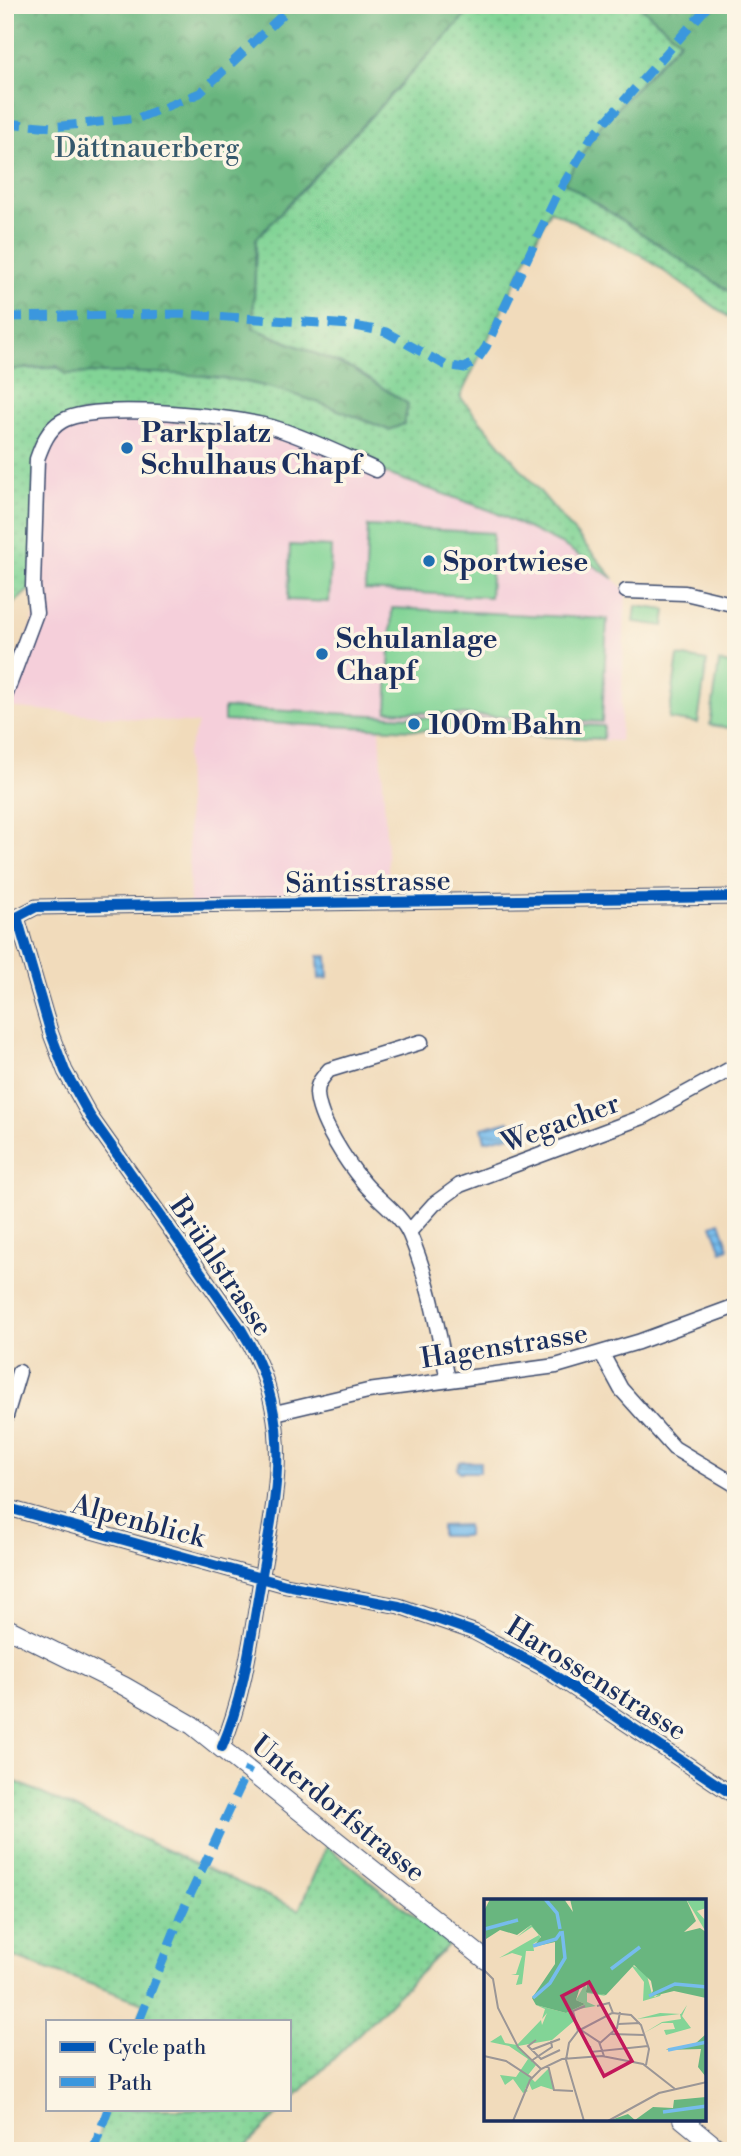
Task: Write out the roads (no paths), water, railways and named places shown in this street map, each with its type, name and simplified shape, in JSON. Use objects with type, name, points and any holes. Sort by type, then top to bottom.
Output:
[{"type":"street","points":[[5,696],[36,613],[33,586],[36,560],[37,460],[44,440],[60,421],[81,413],[177,414],[236,419],[276,428],[376,470]]},
{"type":"street","points":[[626,591],[685,593],[736,605]]},
{"type":"street","name":"Säntisstrasse","points":[[11,914],[36,907],[736,897]]},
{"type":"street","name":"Brühlstrasse","points":[[11,914],[65,1071],[90,1116],[252,1348],[267,1383],[275,1413],[279,1448],[277,1496],[243,1684],[222,1747]]},
{"type":"street","points":[[421,1042],[329,1070],[319,1082],[317,1094],[341,1152],[364,1184],[409,1232],[434,1304],[448,1380]]},
{"type":"street","name":"Wegacher","points":[[409,1232],[434,1204],[460,1185],[643,1117],[736,1066]]},
{"type":"street","name":"Hagenstrasse","points":[[275,1413],[368,1391],[556,1366],[602,1354],[736,1306]]},
{"type":"street","points":[[602,1354],[621,1389],[674,1448],[736,1485]]},
{"type":"street","points":[[5,1419],[19,1372]]},
{"type":"street","name":"Alpenblick","points":[[5,1507],[261,1578]]},
{"type":"street","name":"Harossenstrasse","points":[[261,1578],[399,1606],[474,1632],[533,1662],[736,1797]]},
{"type":"street","name":"Unterdorfstrasse","points":[[5,1627],[146,1697],[222,1747],[484,1959]]},
{"type":"street","points":[[684,2121],[721,2151]]},
{"type":"water","points":[[318,956],[327,956],[328,978],[319,979]]},
{"type":"water","points":[[509,1121],[515,1134],[485,1141],[482,1128]]},
{"type":"water","points":[[720,1222],[729,1248],[722,1251],[712,1225]]},
{"type":"water","points":[[460,1462],[480,1462],[480,1472],[460,1472],[457,1468]]},
{"type":"water","points":[[467,1525],[467,1536],[441,1536],[441,1526]]},
{"type":"place","name":"Parkplatz Schulhaus Chapf","points":[[127,448]]},
{"type":"place","name":"Sportwiese","points":[[429,561]]},
{"type":"place","name":"Schulanlage Chapf","points":[[322,654]]},
{"type":"place","name":"100m Bahn","points":[[414,724]]},
{"type":"park label","name":"Dättnauerberg","points":[[147,147]]}]
